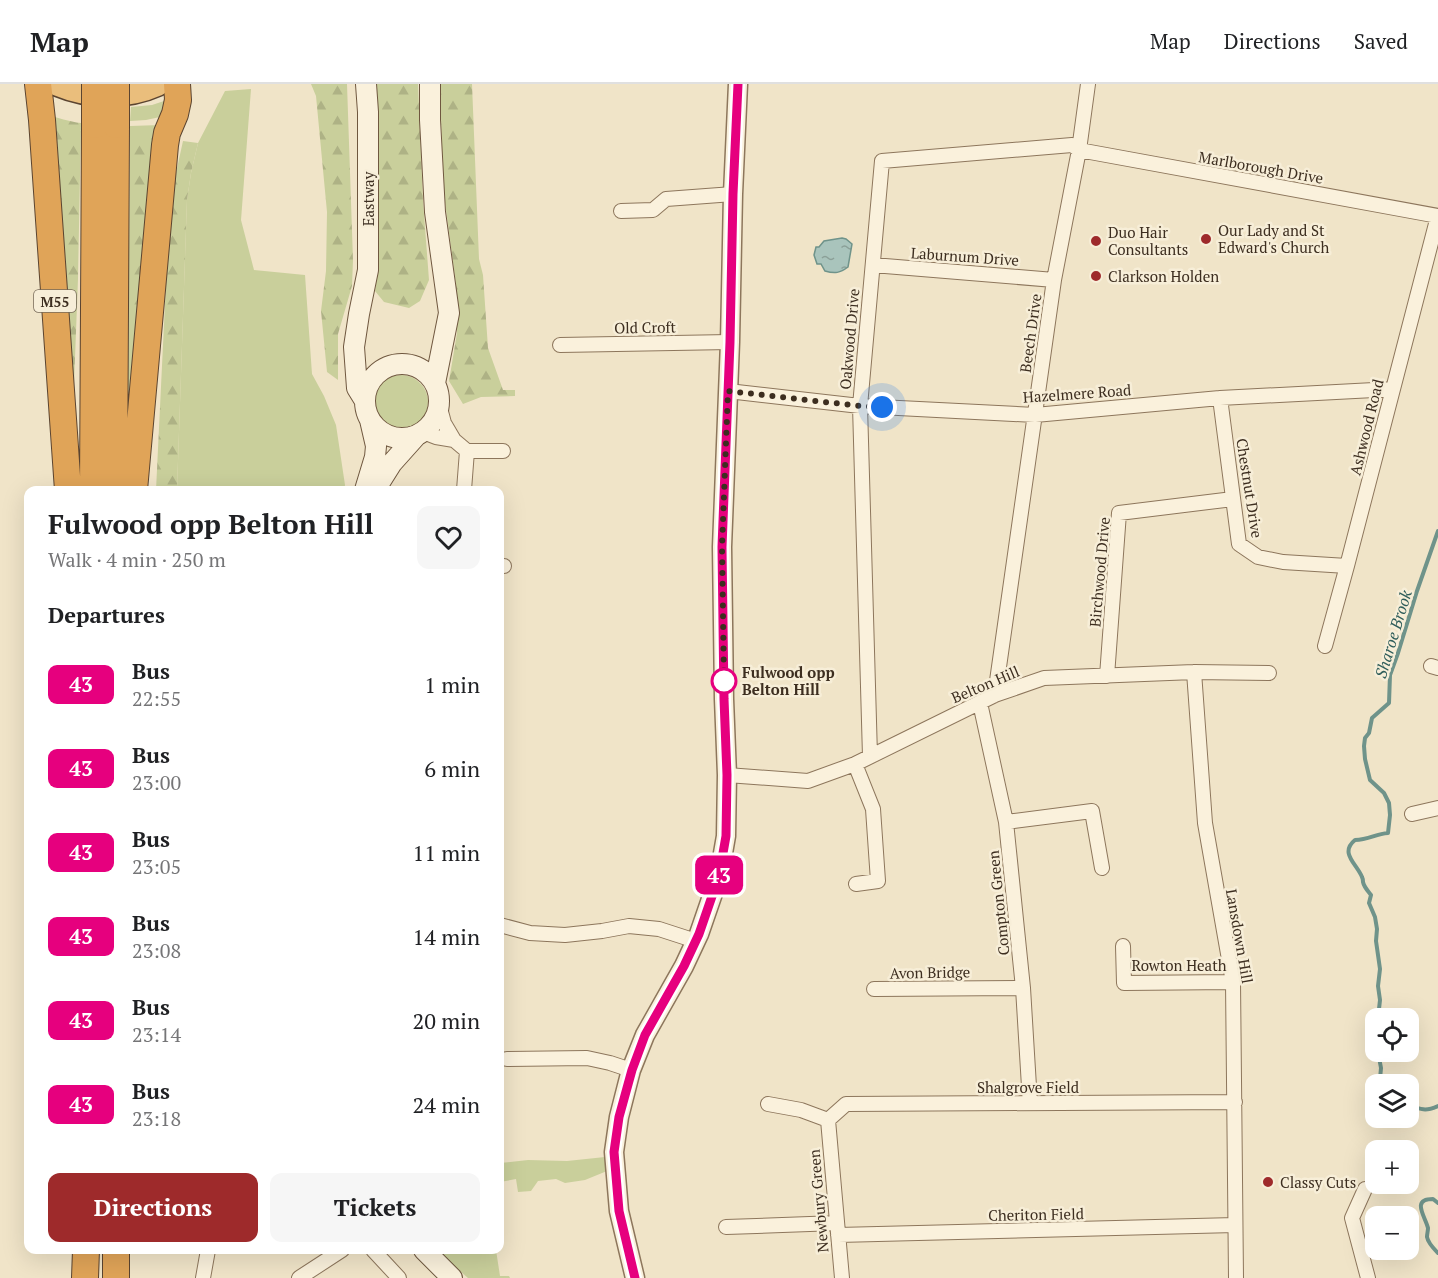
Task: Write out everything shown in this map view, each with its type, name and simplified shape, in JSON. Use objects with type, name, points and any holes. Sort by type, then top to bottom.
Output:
[{"type":"highway","name":"M55","points":[[38,84],[68,486]]},
{"type":"highway","points":[[58,84],[78,90],[124,94],[142,91],[157,84]]},
{"type":"highway","name":"M55","points":[[95,84],[105,125],[114,486]]},
{"type":"highway","name":"M55","points":[[93,486],[105,125],[116,84]]},
{"type":"highway","points":[[134,486],[165,145],[178,100],[177,84]]},
{"type":"highway","points":[[86,1254],[86,1278]]},
{"type":"highway","points":[[116,1254],[116,1278]]},
{"type":"main road","name":"Eastway","points":[[366,84],[368,270],[354,347],[357,388],[367,410],[376,446],[366,486]]},
{"type":"main road","points":[[429,84],[435,212],[449,313],[435,383]]},
{"type":"main road","points":[[420,434],[398,438],[384,434],[376,427],[367,410],[368,387],[371,380],[382,370],[417,359],[425,352],[439,334],[449,313]]},
{"type":"main road","name":"Eastway","points":[[359,314],[361,339],[370,357],[376,364],[396,365]]},
{"type":"main road","points":[[378,486],[392,463],[430,426],[439,404],[439,394],[429,375],[412,365],[396,365]]},
{"type":"main road","points":[[428,1254],[452,1278]]},
{"type":"street","points":[[635,1278],[619,1211],[614,1152],[619,1117],[632,1070],[645,1035],[696,941],[719,876],[726,836],[727,775],[722,547],[738,84]]},
{"type":"street","name":"Beech Drive","points":[[995,695],[1054,279],[1079,150],[1088,84]]},
{"type":"street","name":"Oakwood Drive","points":[[870,756],[860,406],[882,161],[1072,145],[1079,150]]},
{"type":"street","name":"Marlborough Drive","points":[[1079,150],[1438,216]]},
{"type":"street","points":[[633,196],[627,211],[653,210],[666,199],[733,194]]},
{"type":"street","name":"Ashwood Road","points":[[1325,646],[1438,216]]},
{"type":"street","name":"Laburnum Drive","points":[[873,266],[1054,279]]},
{"type":"street","name":"Old Croft","points":[[560,345],[730,342]]},
{"type":"street","name":"Hazelmere Road","points":[[728,391],[860,406],[1035,416],[1220,398],[1393,389]]},
{"type":"street","name":"Chestnut Drive","points":[[1220,398],[1239,544],[1258,557],[1283,562],[1347,566]]},
{"type":"street","points":[[439,404],[444,423],[454,440],[467,451],[503,451]]},
{"type":"street","points":[[420,434],[454,440]]},
{"type":"street","points":[[464,486],[467,451]]},
{"type":"street","name":"Birchwood Drive","points":[[1107,676],[1119,513],[1233,499]]},
{"type":"street","name":"Belton Hill","points":[[727,775],[808,782],[855,764],[995,695],[1044,678],[1194,672],[1269,673]]},
{"type":"street","name":"Lansdown Hill","points":[[1194,672],[1205,823],[1233,982],[1236,1278]]},
{"type":"street","name":"Compton Green","points":[[980,703],[1006,822],[1023,988],[1030,1103]]},
{"type":"street","points":[[855,764],[873,809],[878,881],[856,884]]},
{"type":"street","points":[[1412,814],[1438,808]]},
{"type":"street","points":[[1006,822],[1092,811],[1102,868]]},
{"type":"street","points":[[504,926],[530,933],[565,935],[629,926],[659,929],[696,941]]},
{"type":"street","name":"Rowton Heath","points":[[1123,946],[1124,983],[1233,982]]},
{"type":"street","name":"Avon Bridge","points":[[874,989],[1023,988]]},
{"type":"street","points":[[507,1059],[586,1058],[632,1070]]},
{"type":"street","name":"Shalgrove Field","points":[[828,1120],[846,1104],[1235,1102]]},
{"type":"street","points":[[768,1104],[801,1110],[828,1120]]},
{"type":"street","name":"Newbury Green","points":[[828,1120],[842,1278]]},
{"type":"street","points":[[1365,1189],[1352,1218],[1368,1278]]},
{"type":"street","name":"Cheriton Field","points":[[726,1227],[837,1229],[1235,1225]]},
{"type":"street","points":[[204,1278],[207,1254]]},
{"type":"street","points":[[299,1278],[336,1254]]},
{"type":"street","points":[[377,1254],[399,1278]]},
{"type":"green space","points":[[311,84],[347,84],[353,260],[352,286],[338,334],[338,380],[327,372],[321,311],[326,271],[327,212],[316,96]]},
{"type":"green space","points":[[372,84],[418,84],[429,280],[420,301],[409,308],[384,302],[375,291],[378,268]]},
{"type":"green space","points":[[440,84],[472,84],[479,259],[483,275],[488,348],[503,390],[515,390],[515,396],[481,397],[463,404],[449,381],[457,333],[456,285],[443,187]]},
{"type":"green space","points":[[251,89],[241,220],[254,270],[305,275],[312,374],[336,425],[345,486],[177,486],[187,200],[198,143],[225,91]]},
{"type":"green space","points":[[173,98],[166,118],[130,121],[131,107],[152,105]]},
{"type":"green space","points":[[46,115],[81,123],[72,437]]},
{"type":"green space","points":[[160,125],[127,486],[130,126]]},
{"type":"green space","points":[[183,141],[198,143],[187,200],[177,486],[156,486],[170,200]]},
{"type":"green space","points":[[396,375],[406,375],[416,379],[424,387],[428,402],[424,417],[416,425],[406,429],[396,429],[386,425],[378,417],[374,407],[374,397],[378,387],[386,379]]},
{"type":"green space","points":[[605,1157],[607,1171],[585,1180],[565,1183],[556,1179],[538,1181],[531,1191],[518,1192],[516,1179],[504,1181],[504,1163],[528,1160],[567,1161]]},
{"type":"green space","points":[[441,1254],[497,1254],[500,1276],[510,1278],[468,1278]]},
{"type":"water","points":[[842,238],[852,244],[848,267],[837,272],[825,271],[821,264],[817,264],[814,255],[816,247],[824,241]]},
{"type":"waterway","name":"Sharoe Brook","points":[[1379,1008],[1380,969],[1376,941],[1377,929],[1369,903],[1371,895],[1349,854],[1349,849],[1355,840],[1388,833],[1389,803],[1384,793],[1370,780],[1365,759],[1365,738],[1369,733],[1372,718],[1389,703],[1390,675],[1438,531]]},
{"type":"waterway","name":"Sharoe Brook","points":[[1380,1062],[1380,1074]]},
{"type":"waterway","name":"Sharoe Brook","points":[[1419,1109],[1438,1106]]},
{"type":"waterway","name":"Sharoe Brook","points":[[1438,1203],[1433,1199],[1426,1200],[1421,1205],[1428,1228],[1427,1237],[1431,1246],[1438,1253]]},
{"type":"bus line","name":"43","points":[[635,1278],[619,1211],[614,1152],[619,1117],[632,1070],[645,1035],[684,966],[699,934],[719,876],[726,836],[727,775],[722,547],[738,84]]},
{"type":"place","name":"Our Lady and St Edward's Church","points":[[1206,239]]},
{"type":"place","name":"Duo Hair Consultants","points":[[1096,241]]},
{"type":"place","name":"Clarkson Holden","points":[[1096,276]]},
{"type":"place","name":"Fulwood opp Belton Hill","points":[[724,681]]},
{"type":"place","name":"Classy Cuts","points":[[1268,1182]]},
{"type":"route","points":[[724,681],[722,547],[728,391],[882,407]]}]
